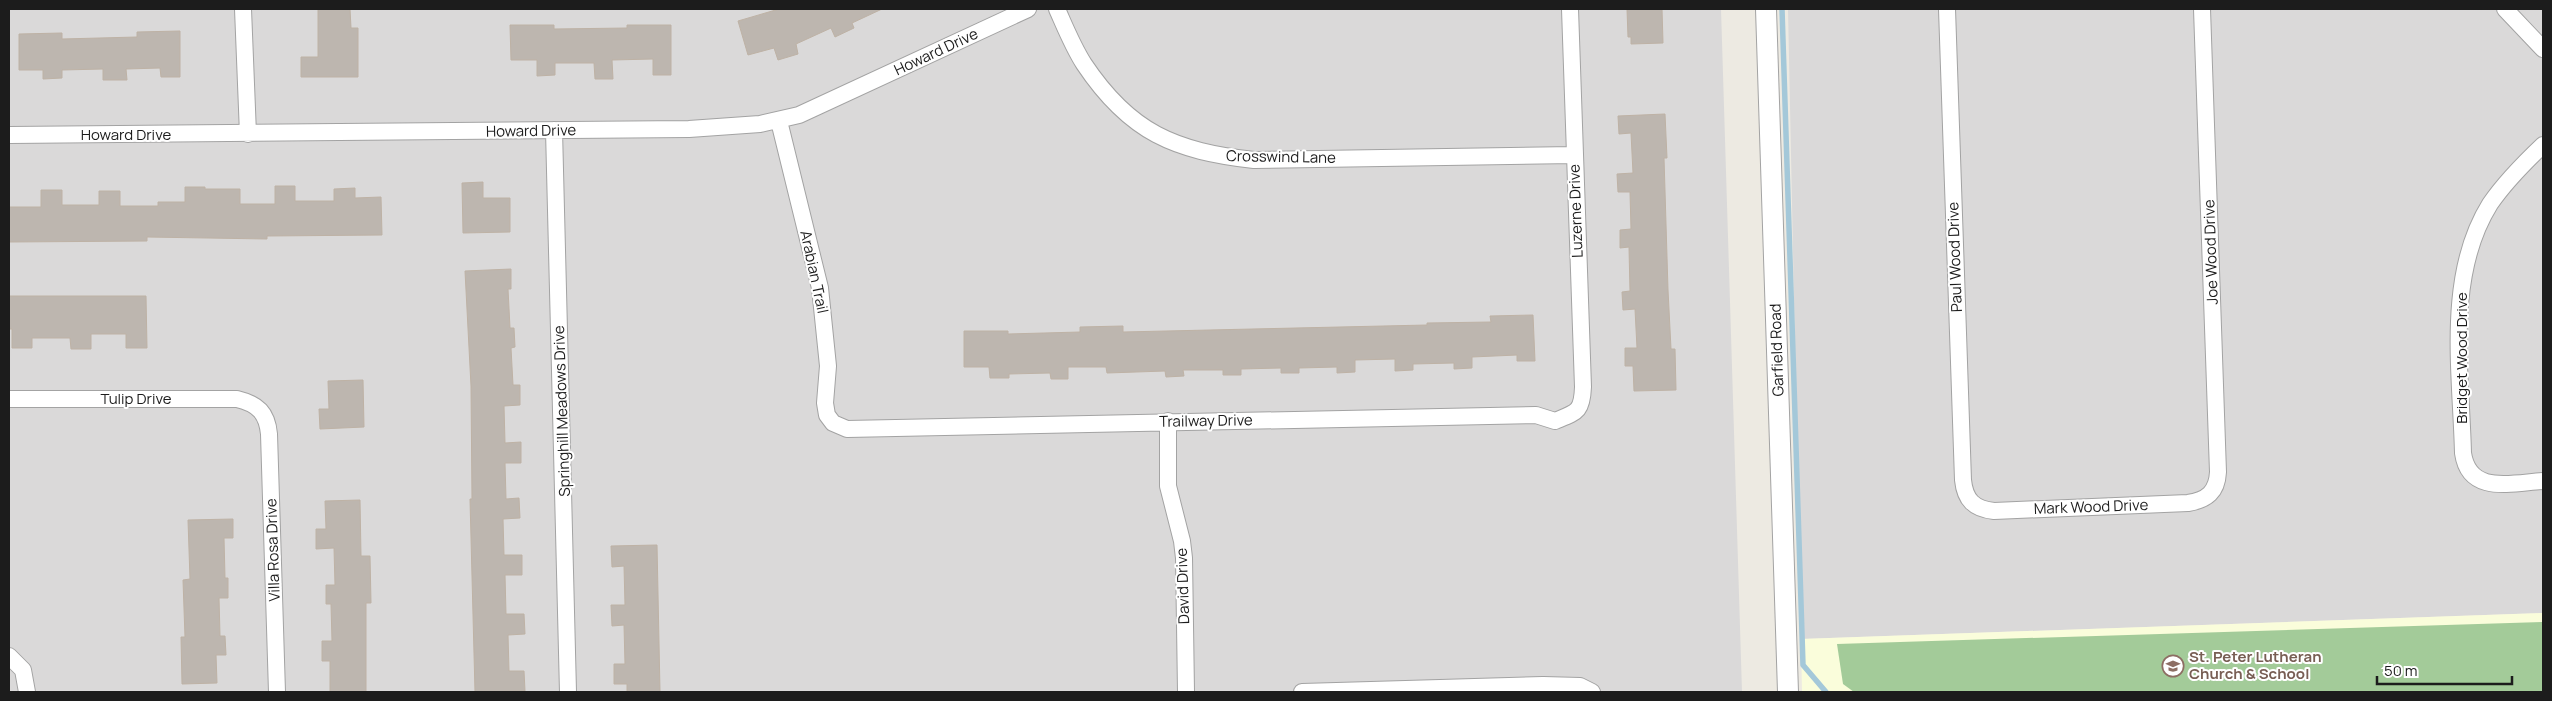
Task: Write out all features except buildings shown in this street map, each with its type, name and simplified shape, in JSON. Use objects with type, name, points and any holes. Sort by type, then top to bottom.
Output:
[{"type":"street","points":[[243,9],[248,134]]},
{"type":"street","name":"Howard Drive","points":[[9,136],[715,128],[780,121],[818,108],[1028,9]]},
{"type":"street","name":"Crosswind Lane","points":[[1056,9],[1083,63],[1114,103],[1136,123],[1168,141],[1210,155],[1254,160],[1574,155]]},
{"type":"street","name":"Luzerne Drive","points":[[1570,9],[1582,387],[1582,404],[1577,412]]},
{"type":"street","name":"Garfield Road","points":[[1766,9],[1788,692]]},
{"type":"street","name":"Paul Wood Drive","points":[[1947,9],[1963,480],[1967,497],[1971,503]]},
{"type":"street","name":"Joe Wood Drive","points":[[2202,9],[2218,472],[2218,482],[2211,494]]},
{"type":"street","points":[[2505,9],[2543,49]]},
{"type":"street","name":"Arabian Trail","points":[[780,121],[820,288],[828,366],[825,403],[827,415],[833,423]]},
{"type":"street","name":"Springhill Meadows Drive","points":[[554,130],[568,692]]},
{"type":"street","name":"Bridget Wood Drive","points":[[2543,145],[2504,185],[2489,206],[2470,249],[2463,274],[2459,327],[2463,453],[2464,462],[2471,476],[2485,483],[2543,481]]},
{"type":"street","name":"Tulip Drive","points":[[9,399],[238,399],[252,402],[261,410]]},
{"type":"street","name":"Villa Rosa Drive","points":[[261,410],[268,421],[269,434],[277,692]]},
{"type":"street","name":"Trailway Drive","points":[[833,423],[847,429],[1536,415],[1555,421],[1577,412]]},
{"type":"street","name":"David Drive","points":[[1168,421],[1168,486],[1182,541],[1184,558],[1186,692]]},
{"type":"street","name":"Mark Wood Drive","points":[[1971,503],[1994,512],[2188,503],[2206,499],[2211,494]]},
{"type":"street","points":[[9,656],[23,670],[27,692]]},
{"type":"street","points":[[1302,692],[1543,685],[1570,685],[1591,691]]},
{"type":"shaded area","points":[[9,9],[1721,9],[1742,692],[9,692]]},
{"type":"shaded area","points":[[1788,9],[2543,9],[2543,613],[1801,639]]},
{"type":"shaded area","name":"St. Peter Lutheran Church & School","points":[[2543,613],[2543,692],[1802,692],[1801,639]]},
{"type":"green space","name":"St. Peter Lutheran Church & School","points":[[2543,622],[2543,692],[1854,692],[1843,684],[1837,644]]},
{"type":"waterway","points":[[1782,9],[1803,665],[1826,692]]},
{"type":"place","name":"St. Peter Lutheran Church & School","points":[[2173,666]]}]
